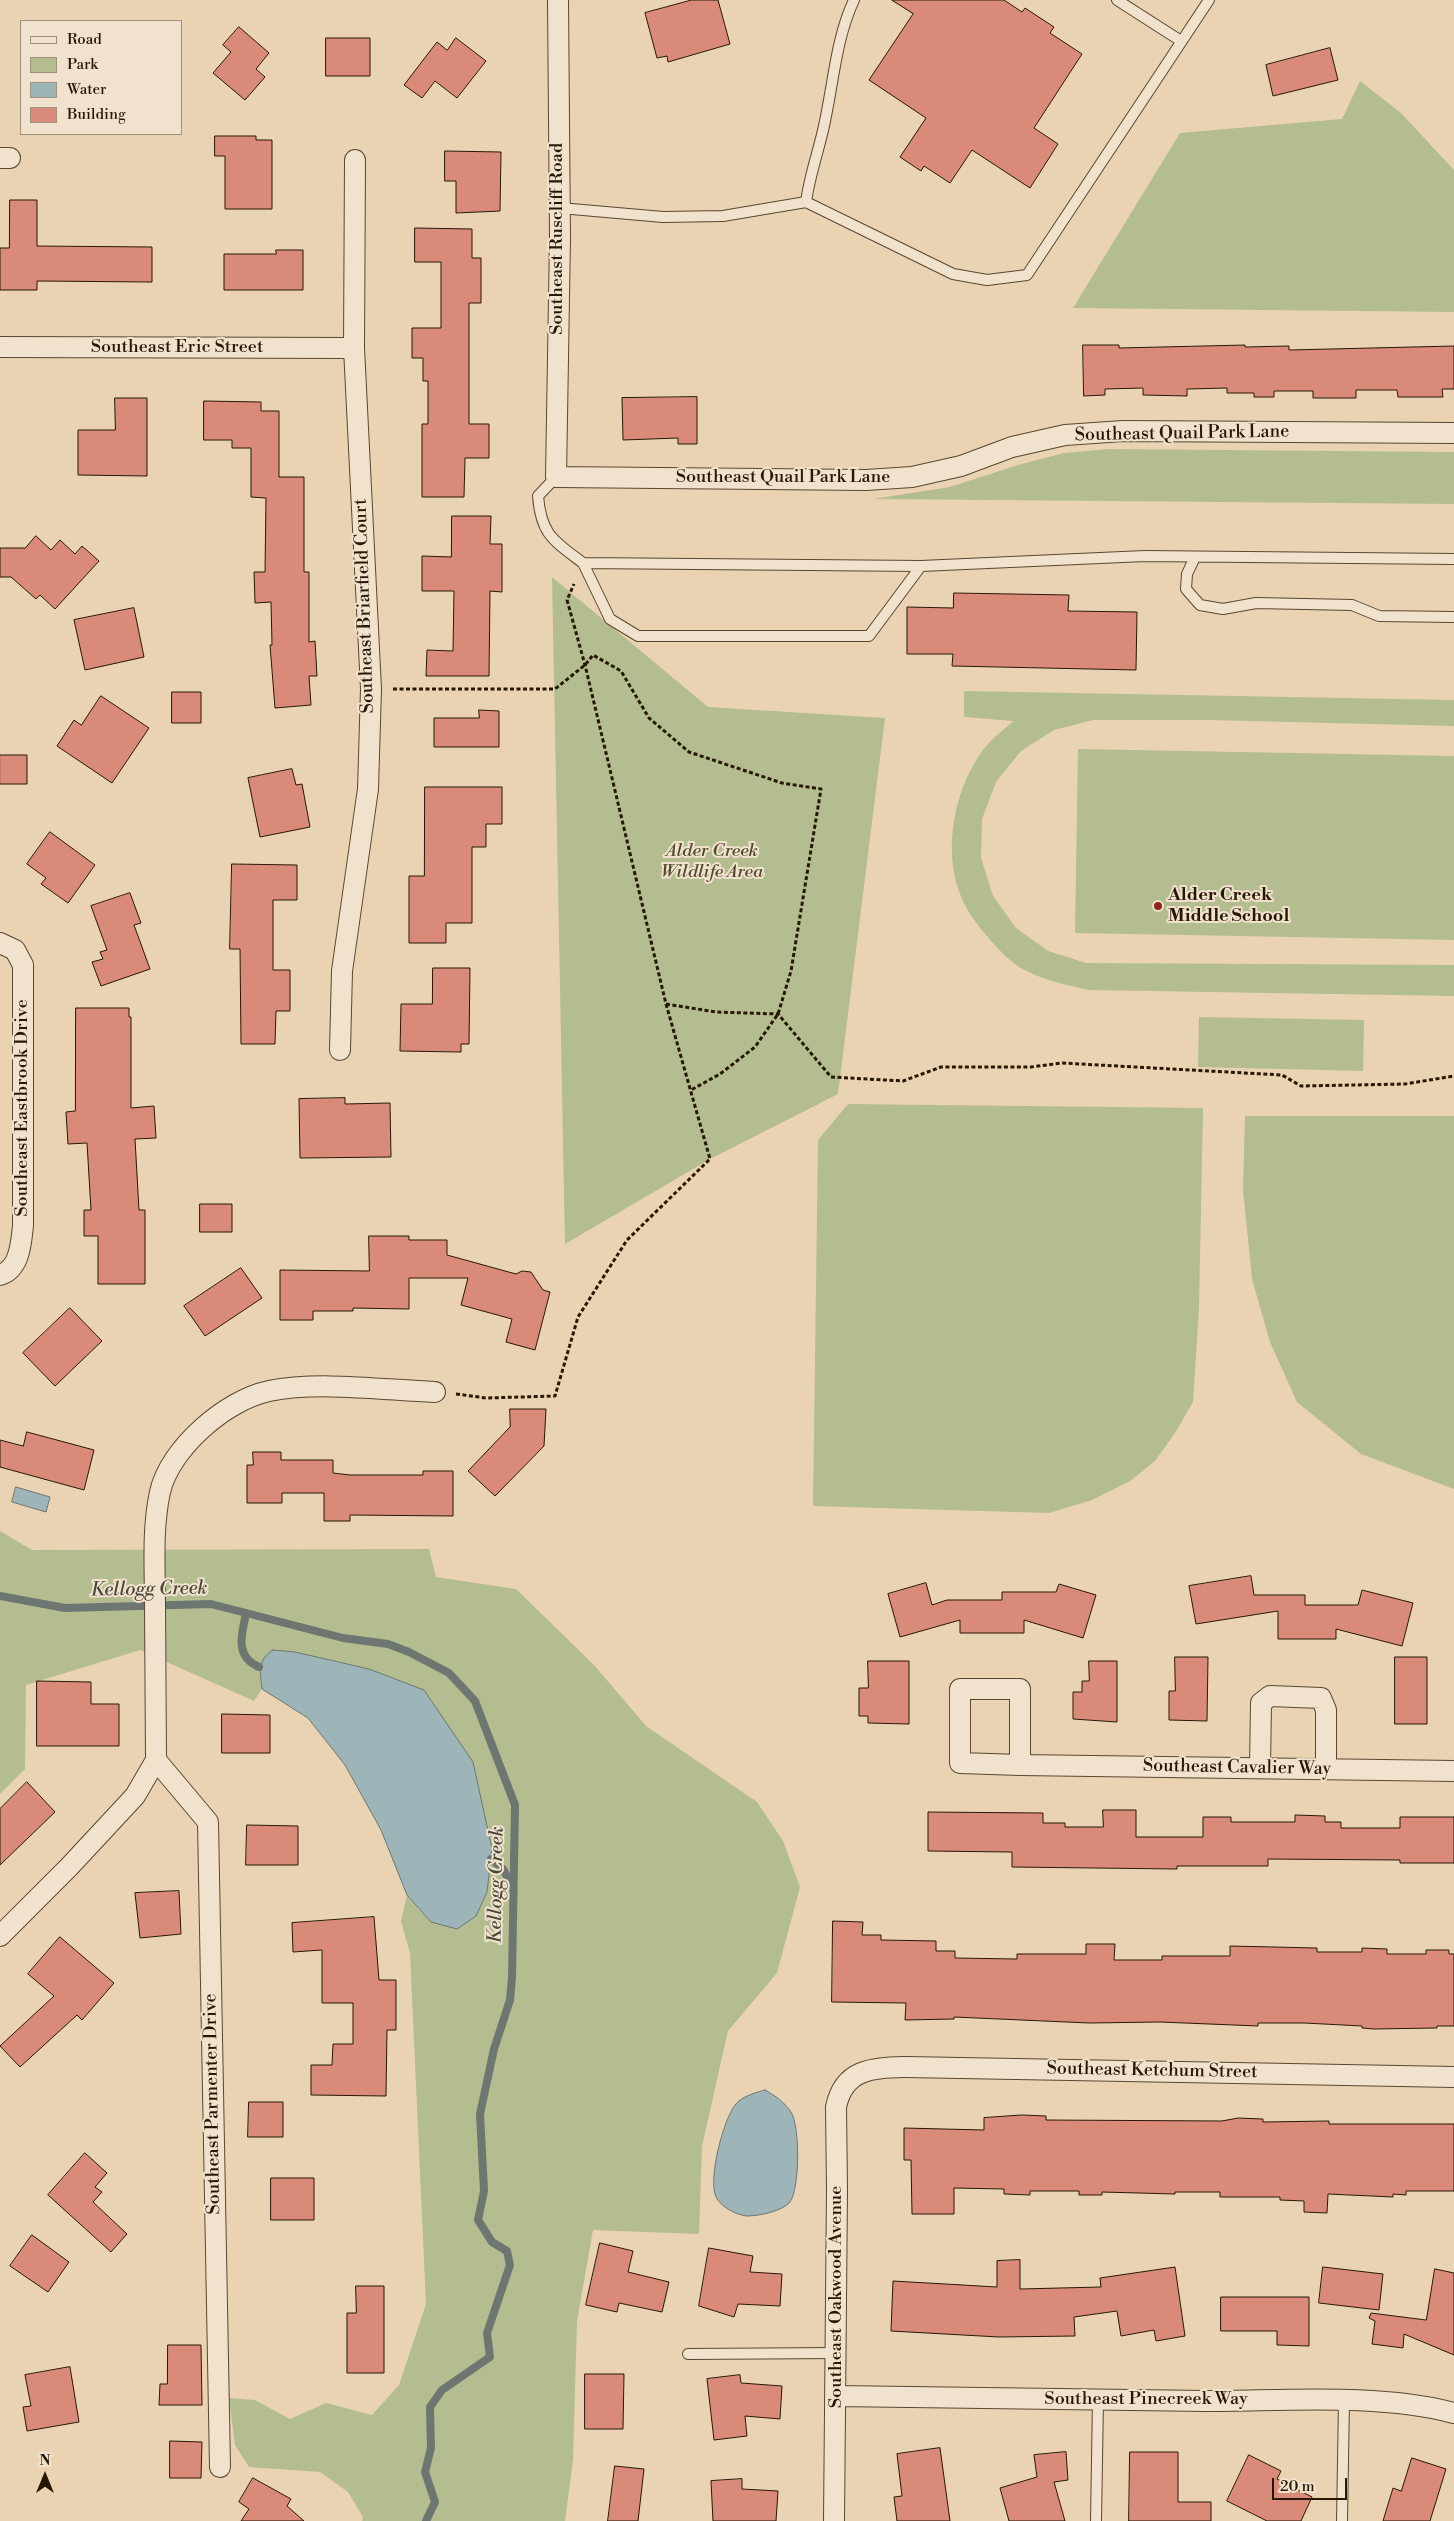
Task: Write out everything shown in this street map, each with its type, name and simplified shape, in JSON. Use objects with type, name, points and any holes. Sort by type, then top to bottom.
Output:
[{"type":"street","name":"Southeast Ruscliff Road","points":[[556,477],[560,208],[558,0]]},
{"type":"street","name":"Southeast Briarfield Court","points":[[340,1050],[342,971],[368,790],[371,689],[354,348],[354,160]]},
{"type":"street","name":"Southeast Eric Street","points":[[0,348],[354,348]]},
{"type":"street","name":"Southeast Quail Park Lane","points":[[556,477],[866,480],[903,478],[961,466],[1012,447],[1065,435],[1124,431],[1454,433]]},
{"type":"street","name":"Southeast Eastbrook Drive","points":[[0,943],[15,950],[23,964],[23,1226],[20,1253],[7,1273],[0,1275]]},
{"type":"street","points":[[0,1936],[69,1867],[135,1796],[156,1760],[154,1534],[160,1491],[183,1448],[214,1419],[239,1403],[266,1392],[285,1388],[435,1392]]},
{"type":"street","name":"Southeast Cavalier Way","points":[[1020,1765],[1020,1689],[960,1689],[960,1763],[1020,1765],[1454,1771]]},
{"type":"street","points":[[1260,1768],[1261,1703],[1270,1696],[1322,1698],[1326,1710],[1326,1769]]},
{"type":"street","name":"Southeast Parmenter Drive","points":[[156,1760],[208,1822],[220,2467]]},
{"type":"street","name":"Southeast Ketchum Street","points":[[852,2078],[860,2072],[877,2068],[906,2067],[1454,2077]]},
{"type":"street","name":"Southeast Oakwood Avenue","points":[[834,2521],[836,2107],[838,2095],[852,2078]]},
{"type":"street","name":"Southeast Pinecreek Way","points":[[836,2396],[1344,2401],[1427,2406],[1454,2413]]},
{"type":"lane","points":[[806,202],[809,174],[820,143],[832,79],[849,11],[854,0]]},
{"type":"lane","points":[[1118,0],[1182,41]]},
{"type":"lane","points":[[560,208],[672,217],[723,216],[806,202],[953,274],[987,280],[1027,275],[1209,0]]},
{"type":"lane","points":[[556,477],[538,496],[540,518],[552,539],[583,563],[610,619],[638,636],[869,636],[922,566]]},
{"type":"lane","points":[[583,563],[922,566],[1145,556],[1454,559]]},
{"type":"lane","points":[[1195,557],[1187,574],[1186,590],[1200,605],[1223,609],[1256,603],[1352,605],[1378,616],[1454,617]]},
{"type":"lane","points":[[688,2354],[836,2353]]},
{"type":"lane","points":[[1096,2521],[1098,2400]]},
{"type":"lane","points":[[1342,2521],[1344,2401]]},
{"type":"path","points":[[435,1392],[486,1398],[555,1396],[578,1317],[628,1240],[710,1159],[666,1004],[585,665],[566,600],[583,563]]},
{"type":"path","points":[[371,689],[555,689],[585,665],[593,655],[621,670],[649,718],[689,752],[782,783],[821,790],[791,971],[778,1014],[755,1047],[720,1074],[691,1090]]},
{"type":"path","points":[[666,1004],[716,1012],[778,1014],[831,1077],[903,1081],[941,1067],[1031,1067],[1062,1063],[1282,1075],[1301,1086],[1405,1084],[1454,1076]]},
{"type":"green space","points":[[1360,81],[1401,113],[1454,170],[1454,312],[1073,308],[1180,133],[1342,119]]},
{"type":"green space","points":[[1109,449],[1454,452],[1454,504],[873,499],[950,487],[1018,465],[1064,453]]},
{"type":"green space","name":"Alder Creek Wildlife Area","points":[[552,577],[708,707],[885,718],[838,1094],[710,1159],[565,1244]]},
{"type":"green space","points":[[964,691],[1454,700],[1454,726],[1207,720],[1093,720],[1054,730],[1021,751],[996,782],[982,819],[981,858],[993,896],[1016,928],[1048,951],[1086,963],[1454,965],[1454,996],[1089,990],[1049,980],[1017,966],[996,946],[973,918],[965,905],[954,874],[952,837],[954,818],[965,782],[983,750],[1013,721],[964,717]]},
{"type":"green space","points":[[1078,749],[1454,756],[1454,940],[1075,933]]},
{"type":"green space","points":[[1199,1017],[1364,1020],[1363,1071],[1198,1067]]},
{"type":"green space","points":[[848,1104],[1203,1108],[1199,1307],[1193,1402],[1175,1433],[1155,1461],[1130,1481],[1092,1500],[1049,1513],[813,1506],[818,1140]]},
{"type":"green space","points":[[1245,1116],[1454,1116],[1454,1489],[1361,1454],[1297,1402],[1270,1342],[1252,1279],[1243,1190]]},
{"type":"green space","points":[[0,1531],[32,1550],[429,1549],[436,1577],[516,1589],[594,1665],[646,1726],[757,1802],[783,1841],[800,1887],[777,1973],[728,2031],[702,2146],[699,2234],[593,2230],[577,2321],[573,2460],[565,2521],[362,2521],[363,2517],[348,2492],[320,2472],[249,2467],[235,2445],[229,2398],[255,2400],[290,2419],[326,2403],[372,2415],[399,2385],[426,2304],[410,1953],[401,1921],[407,1895],[431,1922],[487,1892],[492,1849],[259,1667],[262,1689],[254,1701],[140,1650],[26,1685],[25,1769],[0,1794]]},
{"type":"water","points":[[16,1487],[50,1497],[46,1512],[12,1502]]},
{"type":"water","points":[[273,1650],[295,1652],[369,1669],[424,1690],[473,1762],[492,1849],[487,1892],[476,1916],[457,1929],[431,1922],[407,1895],[381,1830],[345,1765],[308,1718],[262,1689],[260,1672],[262,1662]]},
{"type":"water","points":[[765,2090],[786,2105],[794,2119],[798,2157],[796,2184],[790,2202],[787,2205],[770,2212],[747,2216],[729,2210],[718,2201],[714,2188],[715,2164],[726,2123],[735,2105],[745,2097]]},
{"type":"building","points":[[692,0],[718,0],[730,44],[668,62],[667,56],[657,58],[645,13]]},
{"type":"building","points":[[892,0],[1004,0],[1022,12],[1025,8],[1054,27],[1050,33],[1082,54],[1034,128],[1058,144],[1030,188],[972,150],[950,183],[924,166],[921,171],[900,157],[926,118],[869,80],[913,14]]},
{"type":"building","points":[[239,27],[269,53],[256,69],[265,77],[245,100],[213,73],[231,52],[223,45]]},
{"type":"building","points":[[326,38],[370,38],[370,76],[326,76]]},
{"type":"building","points":[[456,38],[486,61],[457,98],[435,81],[422,98],[404,85],[437,42],[447,50]]},
{"type":"building","points":[[1330,48],[1338,80],[1273,96],[1266,65]]},
{"type":"building","points":[[215,136],[256,136],[256,140],[272,140],[272,209],[225,209],[225,156],[215,156]]},
{"type":"building","points":[[445,151],[501,152],[500,211],[456,213],[456,181],[445,181]]},
{"type":"building","points":[[10,200],[37,200],[37,246],[152,247],[152,282],[37,281],[37,290],[0,290],[0,248],[9,248]]},
{"type":"building","points":[[415,228],[472,229],[472,258],[481,258],[481,303],[469,303],[469,424],[489,424],[489,458],[465,458],[464,497],[422,497],[422,424],[428,424],[428,381],[423,381],[423,358],[412,358],[412,328],[441,328],[441,262],[415,262]]},
{"type":"building","points":[[276,250],[303,250],[303,290],[224,290],[224,254],[276,254]]},
{"type":"building","points":[[1083,345],[1119,345],[1119,348],[1245,345],[1245,347],[1289,346],[1289,350],[1454,346],[1454,389],[1442,389],[1443,397],[1398,397],[1397,390],[1356,390],[1356,398],[1313,398],[1313,391],[1274,391],[1274,397],[1254,397],[1254,393],[1227,393],[1227,388],[1187,389],[1187,396],[1143,395],[1143,388],[1105,389],[1105,395],[1084,396]]},
{"type":"building","points":[[697,397],[697,444],[678,444],[678,438],[623,440],[622,398]]},
{"type":"building","points":[[115,398],[147,398],[147,476],[78,475],[78,430],[115,430]]},
{"type":"building","points":[[204,401],[261,402],[261,411],[279,411],[279,477],[304,477],[304,572],[309,572],[309,642],[315,641],[317,676],[309,676],[311,705],[275,708],[270,645],[272,645],[271,602],[255,603],[254,572],[265,572],[266,498],[251,497],[251,448],[232,448],[232,440],[204,440]]},
{"type":"building","points":[[452,516],[491,516],[490,544],[502,544],[502,592],[490,591],[489,676],[426,676],[427,650],[453,651],[454,591],[422,591],[422,556],[451,557]]},
{"type":"building","points":[[36,536],[51,550],[60,540],[75,554],[82,546],[99,561],[55,609],[40,595],[36,599],[11,577],[0,577],[0,548],[25,548]]},
{"type":"building","points":[[954,593],[1069,595],[1068,611],[1137,612],[1136,670],[952,666],[953,654],[907,654],[907,607],[953,608]]},
{"type":"building","points":[[134,608],[144,657],[85,670],[74,620]]},
{"type":"building","points":[[172,692],[201,692],[201,723],[172,723]]},
{"type":"building","points":[[101,696],[149,728],[112,783],[57,746],[74,720],[81,725]]},
{"type":"building","points":[[479,710],[499,711],[499,747],[434,747],[434,718],[479,718]]},
{"type":"building","points":[[0,755],[27,755],[27,784],[0,784]]},
{"type":"building","points":[[292,769],[296,785],[302,784],[310,827],[260,837],[248,778]]},
{"type":"building","points":[[425,787],[502,787],[502,824],[486,824],[486,847],[472,847],[472,923],[446,923],[446,943],[409,943],[409,876],[424,876]]},
{"type":"building","points":[[50,832],[95,865],[68,903],[41,884],[46,878],[27,864]]},
{"type":"building","points":[[232,864],[297,865],[297,900],[273,900],[273,970],[290,970],[290,1011],[276,1011],[275,1044],[241,1044],[240,949],[230,949]]},
{"type":"building","points":[[130,893],[141,923],[134,925],[150,969],[101,986],[92,962],[103,959],[100,952],[107,950],[91,906]]},
{"type":"building","points":[[433,968],[470,968],[469,1044],[461,1044],[461,1052],[400,1051],[401,1004],[432,1004]]},
{"type":"building","points":[[76,1008],[129,1008],[129,1017],[131,1017],[131,1108],[154,1106],[156,1138],[135,1139],[139,1210],[145,1210],[145,1284],[98,1284],[98,1236],[84,1236],[84,1210],[91,1210],[87,1143],[68,1144],[66,1112],[75,1111]]},
{"type":"building","points":[[345,1098],[345,1104],[390,1103],[391,1157],[300,1158],[299,1099]]},
{"type":"building","points":[[200,1204],[232,1204],[232,1232],[200,1232]]},
{"type":"building","points":[[369,1236],[409,1236],[409,1240],[447,1240],[447,1255],[516,1274],[522,1271],[531,1272],[543,1290],[550,1292],[535,1350],[506,1342],[512,1319],[461,1305],[468,1278],[409,1278],[409,1309],[353,1308],[353,1311],[313,1311],[313,1320],[280,1320],[280,1270],[369,1271]]},
{"type":"building","points":[[241,1268],[262,1298],[205,1336],[184,1306]]},
{"type":"building","points":[[70,1308],[102,1341],[55,1386],[23,1353]]},
{"type":"building","points":[[510,1409],[546,1409],[544,1446],[495,1496],[468,1471],[510,1427]]},
{"type":"building","points":[[27,1432],[94,1450],[84,1490],[0,1467],[0,1440],[23,1446]]},
{"type":"building","points":[[253,1452],[281,1452],[281,1460],[333,1460],[333,1473],[350,1475],[423,1475],[423,1471],[453,1471],[453,1516],[350,1515],[350,1521],[324,1521],[324,1493],[282,1493],[282,1503],[247,1503],[247,1465],[253,1465]]},
{"type":"building","points":[[1251,1576],[1254,1595],[1305,1595],[1305,1605],[1358,1605],[1362,1590],[1413,1603],[1402,1646],[1336,1629],[1336,1639],[1278,1639],[1278,1611],[1196,1624],[1189,1586]]},
{"type":"building","points":[[926,1583],[932,1605],[947,1600],[1002,1600],[1002,1592],[1056,1592],[1059,1584],[1096,1595],[1083,1638],[1024,1620],[1024,1633],[960,1633],[960,1620],[900,1637],[888,1594]]},
{"type":"building","points":[[1175,1657],[1208,1657],[1207,1721],[1169,1720],[1169,1691],[1175,1691]]},
{"type":"building","points":[[1395,1657],[1427,1657],[1427,1724],[1395,1724]]},
{"type":"building","points":[[868,1661],[909,1661],[909,1724],[868,1723],[868,1716],[859,1716],[859,1688],[868,1688]]},
{"type":"building","points":[[1089,1661],[1117,1661],[1117,1722],[1073,1719],[1073,1692],[1082,1692],[1082,1681],[1089,1681]]},
{"type":"building","points":[[37,1681],[91,1682],[91,1704],[119,1704],[119,1746],[37,1746]]},
{"type":"building","points":[[222,1714],[270,1715],[270,1753],[222,1753]]},
{"type":"building","points":[[27,1782],[55,1812],[0,1865],[0,1809]]},
{"type":"building","points":[[1103,1810],[1136,1810],[1136,1837],[1203,1837],[1203,1817],[1231,1817],[1231,1822],[1295,1822],[1295,1815],[1325,1816],[1325,1822],[1341,1822],[1341,1828],[1400,1828],[1400,1817],[1454,1817],[1454,1863],[1400,1863],[1400,1860],[1268,1859],[1268,1866],[1177,1866],[1177,1869],[1012,1867],[1012,1852],[928,1851],[928,1812],[1043,1813],[1043,1823],[1065,1823],[1065,1827],[1103,1827]]},
{"type":"building","points":[[247,1825],[298,1826],[298,1865],[246,1865]]},
{"type":"building","points":[[179,1891],[181,1934],[140,1938],[135,1893]]},
{"type":"building","points":[[374,1917],[379,1980],[396,1980],[396,2030],[387,2030],[386,2096],[311,2095],[311,2065],[332,2065],[333,2044],[353,2044],[353,2003],[322,2003],[322,1950],[293,1952],[292,1923]]},
{"type":"building","points":[[833,1921],[863,1922],[862,1935],[881,1935],[881,1940],[936,1941],[936,1951],[955,1951],[955,1958],[1017,1959],[1017,1954],[1086,1954],[1086,1944],[1115,1944],[1114,1960],[1162,1960],[1162,1956],[1230,1956],[1230,1946],[1317,1948],[1317,1952],[1362,1952],[1362,1948],[1387,1949],[1387,1954],[1426,1954],[1426,1950],[1449,1950],[1449,1954],[1454,1954],[1454,2026],[1374,2029],[1362,2028],[1362,2026],[1304,2023],[1258,2023],[1258,2026],[1160,2022],[1089,2023],[954,2017],[954,2019],[905,2020],[906,2003],[832,2002]]},
{"type":"building","points":[[60,1937],[114,1983],[82,2020],[77,2015],[20,2067],[0,2046],[54,1996],[28,1974]]},
{"type":"building","points":[[249,2102],[283,2102],[283,2137],[248,2137]]},
{"type":"building","points":[[1022,2115],[1046,2116],[1046,2120],[1222,2121],[1238,2118],[1263,2119],[1263,2122],[1329,2121],[1329,2124],[1454,2124],[1454,2191],[1406,2191],[1406,2195],[1393,2194],[1393,2197],[1328,2194],[1327,2213],[1304,2212],[1304,2201],[1280,2200],[1280,2197],[1220,2197],[1220,2192],[1175,2192],[1175,2194],[1102,2192],[1102,2195],[1079,2195],[1079,2191],[1030,2191],[1030,2195],[1004,2194],[1004,2189],[954,2188],[954,2214],[912,2214],[911,2160],[904,2160],[904,2128],[984,2130],[984,2118]]},
{"type":"building","points":[[85,2153],[107,2173],[95,2187],[102,2192],[93,2202],[127,2234],[111,2252],[48,2195]]},
{"type":"building","points":[[271,2178],[314,2178],[314,2220],[271,2220]]},
{"type":"building","points":[[32,2235],[69,2262],[48,2292],[10,2266]]},
{"type":"building","points":[[600,2243],[633,2251],[628,2272],[669,2282],[662,2312],[619,2303],[617,2312],[586,2305]]},
{"type":"building","points":[[709,2248],[753,2256],[750,2272],[782,2274],[780,2306],[738,2304],[734,2317],[699,2306]]},
{"type":"building","points":[[1020,2260],[1020,2289],[1101,2287],[1100,2278],[1175,2267],[1185,2336],[1156,2341],[1154,2330],[1121,2336],[1117,2311],[1074,2317],[1075,2336],[999,2337],[891,2331],[893,2281],[997,2287],[997,2261]]},
{"type":"building","points":[[1323,2267],[1383,2274],[1379,2310],[1319,2303]]},
{"type":"building","points":[[1435,2269],[1454,2273],[1454,2355],[1404,2334],[1403,2348],[1372,2344],[1375,2321],[1369,2318],[1371,2313],[1426,2320]]},
{"type":"building","points":[[356,2286],[384,2286],[384,2373],[347,2373],[347,2313],[356,2313]]},
{"type":"building","points":[[1221,2297],[1309,2297],[1309,2346],[1277,2345],[1277,2331],[1221,2331]]},
{"type":"building","points":[[168,2345],[201,2345],[202,2405],[159,2405],[160,2384],[167,2384]]},
{"type":"building","points":[[70,2367],[79,2422],[27,2431],[23,2407],[31,2406],[25,2375]]},
{"type":"building","points":[[585,2374],[624,2374],[623,2429],[585,2429]]},
{"type":"building","points":[[740,2375],[741,2383],[782,2386],[780,2419],[745,2416],[747,2436],[714,2440],[707,2379]]},
{"type":"building","points":[[170,2441],[202,2442],[201,2478],[170,2478]]},
{"type":"building","points":[[940,2448],[950,2521],[897,2521],[894,2497],[902,2496],[897,2454]]},
{"type":"building","points":[[1066,2452],[1068,2480],[1054,2482],[1065,2521],[1009,2521],[1000,2488],[1037,2477],[1034,2455]]},
{"type":"building","points":[[1130,2452],[1178,2452],[1178,2502],[1211,2502],[1211,2521],[1129,2521]]},
{"type":"building","points":[[1249,2455],[1281,2471],[1277,2479],[1312,2497],[1301,2521],[1267,2521],[1227,2501]]},
{"type":"building","points":[[1412,2458],[1446,2469],[1430,2521],[1383,2521],[1393,2488],[1401,2491]]},
{"type":"building","points":[[615,2466],[644,2469],[638,2521],[608,2521]]},
{"type":"building","points":[[253,2478],[291,2499],[287,2506],[304,2521],[241,2521],[249,2509],[239,2502]]},
{"type":"building","points":[[742,2479],[742,2489],[778,2491],[776,2521],[713,2521],[711,2481]]},
{"type":"waterway","name":"Kellogg Creek","points":[[0,1596],[65,1608],[211,1604],[343,1638],[388,1644],[409,1652],[449,1673],[475,1701],[515,1805],[510,2000],[494,2049],[480,2114],[484,2191],[478,2220],[492,2242],[507,2251],[510,2265],[487,2333],[490,2357],[442,2390],[430,2407],[431,2448],[425,2472],[435,2502],[426,2521]]},
{"type":"waterway","points":[[246,1614],[242,1637],[243,1651],[251,1663],[259,1667]]},
{"type":"waterway","points":[[491,1859],[503,1869],[511,1884]]},
{"type":"place","name":"Alder Creek Middle School","points":[[1158,906]]}]
